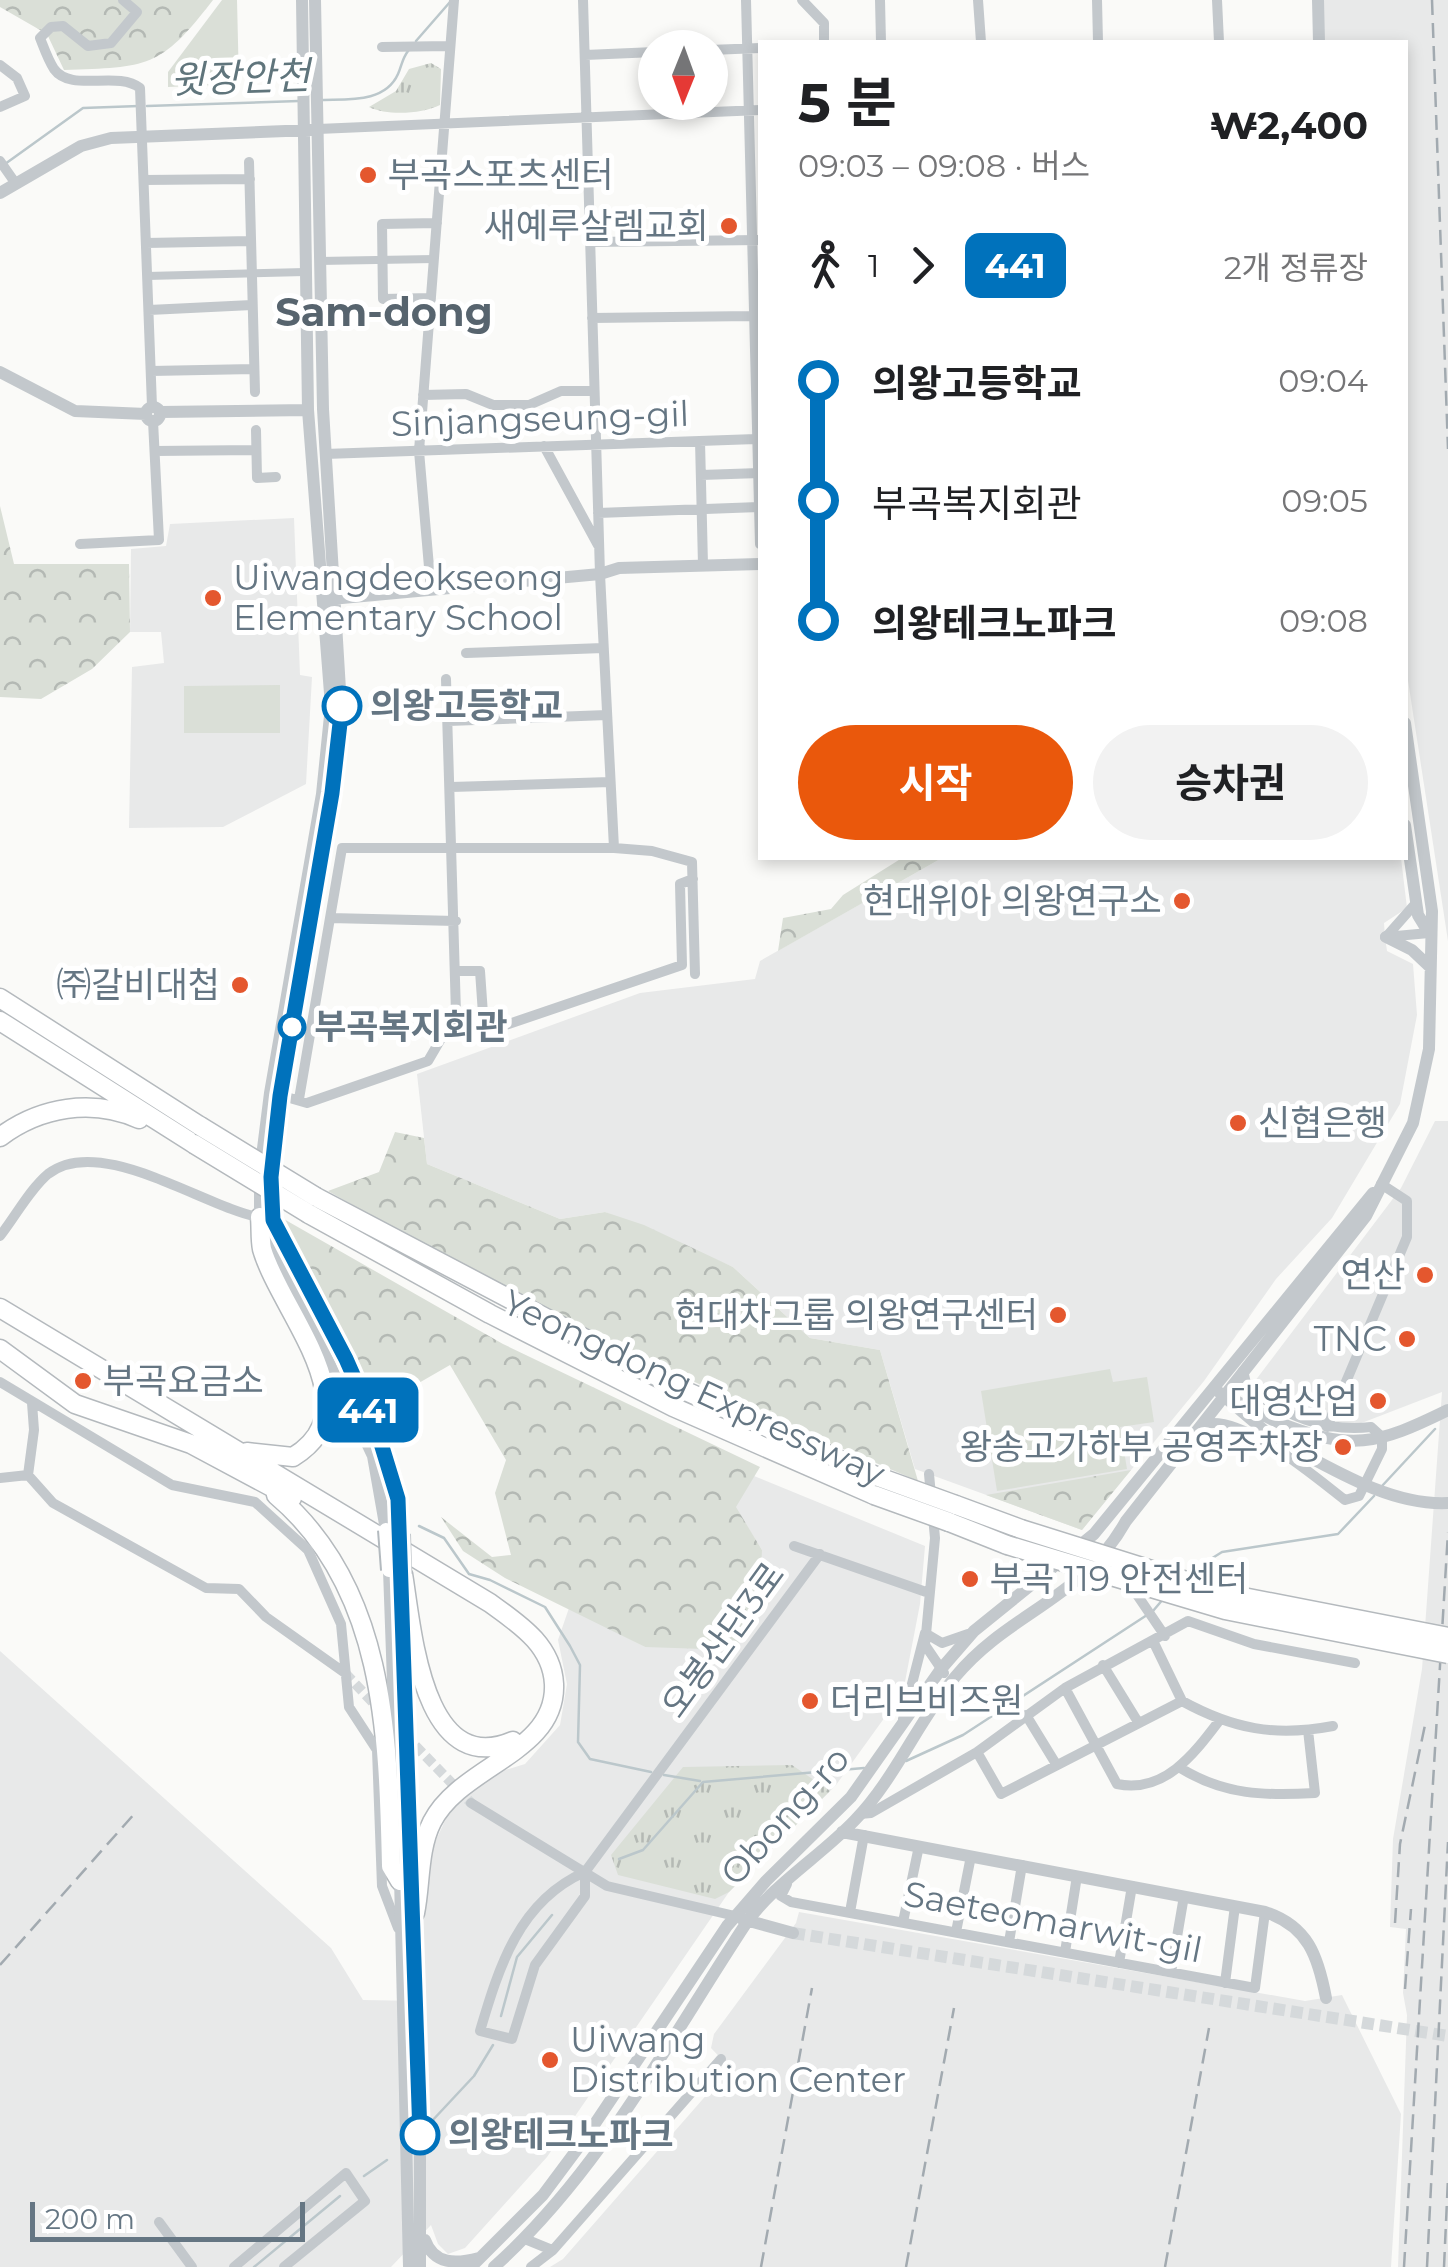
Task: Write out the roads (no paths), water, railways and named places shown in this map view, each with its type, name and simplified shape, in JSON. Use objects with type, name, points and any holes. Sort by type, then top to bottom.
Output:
[{"type":"highway","name":"Yeongdong Expressway","points":[[0,998],[197,1135]]},
{"type":"highway","name":"Yeongdong Expressway","points":[[0,1021],[197,1135],[490,1314],[673,1407],[952,1514],[1008,1545],[1225,1610],[1448,1654]]},
{"type":"highway","points":[[0,1137],[40,1113],[78,1108],[124,1112],[197,1135]]},
{"type":"highway","points":[[233,1449],[293,1457],[321,1435],[326,1421],[322,1379],[262,1248],[266,1218]]},
{"type":"highway","points":[[0,1308],[490,1603],[540,1644],[553,1669],[554,1694],[540,1732],[485,1767],[432,1820],[414,1913]]},
{"type":"highway","points":[[0,1349],[75,1404],[191,1444],[393,1554],[518,1632],[535,1650],[545,1671],[545,1704],[533,1729],[499,1747],[484,1748],[465,1742],[436,1715],[417,1662],[396,1572]]},
{"type":"highway","points":[[260,1481],[310,1524],[353,1601],[382,1705],[392,1866],[400,1882]]},
{"type":"highway","name":"Yeongdong Expressway","points":[[952,1514],[1022,1529],[1228,1594],[1448,1637]]},
{"type":"main road","points":[[394,1532],[396,1572]]},
{"type":"street","points":[[80,544],[159,540],[140,88],[130,80],[64,78],[54,70],[40,38],[50,27],[64,26],[88,46],[111,43],[137,12],[123,0]]},
{"type":"street","points":[[302,0],[319,261],[330,599]]},
{"type":"street","points":[[310,94],[315,0]]},
{"type":"street","points":[[431,590],[419,451],[446,121],[443,46],[454,0]]},
{"type":"street","points":[[583,0],[600,574],[614,848]]},
{"type":"street","points":[[746,0],[754,110],[752,316],[757,355],[758,462]]},
{"type":"street","points":[[802,0],[824,23],[824,40]]},
{"type":"street","points":[[880,0],[881,40]]},
{"type":"street","points":[[978,0],[981,40]]},
{"type":"street","points":[[1097,0],[1098,40]]},
{"type":"street","points":[[1217,0],[1219,40]]},
{"type":"street","points":[[1318,0],[1319,40]]},
{"type":"street","points":[[382,47],[443,46]]},
{"type":"street","points":[[728,50],[758,48]]},
{"type":"street","points":[[585,54],[638,52]]},
{"type":"street","points":[[0,65],[17,78],[24,96],[0,107]]},
{"type":"street","points":[[0,193],[12,179],[81,146],[142,131],[754,110]]},
{"type":"street","points":[[311,124],[305,272],[308,410],[342,706],[334,776],[260,1172],[266,1218],[346,1359],[376,1427],[398,1499],[394,1532]]},
{"type":"street","points":[[0,162],[12,179]]},
{"type":"street","points":[[249,162],[254,392]]},
{"type":"street","points":[[144,180],[250,179]]},
{"type":"street","points":[[431,298],[383,298],[382,224],[437,224]]},
{"type":"street","points":[[590,242],[755,240]]},
{"type":"street","points":[[146,243],[251,241]]},
{"type":"street","points":[[319,261],[434,259]]},
{"type":"street","points":[[147,276],[305,272]]},
{"type":"street","points":[[149,310],[252,305]]},
{"type":"street","points":[[592,318],[752,316]]},
{"type":"street","points":[[151,372],[254,369]]},
{"type":"street","points":[[0,372],[75,411],[308,410]]},
{"type":"street","points":[[423,394],[466,394],[493,405],[529,405],[561,391],[594,391]]},
{"type":"street","points":[[256,430],[256,478],[276,478]]},
{"type":"street","name":"Sinjangseung-gil","points":[[325,454],[756,439]]},
{"type":"street","points":[[700,441],[703,566]]},
{"type":"street","points":[[544,446],[599,545]]},
{"type":"street","points":[[155,451],[256,450]]},
{"type":"street","points":[[701,475],[758,473]]},
{"type":"street","points":[[598,512],[758,507]]},
{"type":"street","points":[[330,599],[600,574],[619,568],[758,564]]},
{"type":"street","points":[[466,653],[604,648]]},
{"type":"street","points":[[275,1094],[307,1103],[428,1061],[456,1013],[446,679]]},
{"type":"street","points":[[448,721],[607,715]]},
{"type":"street","points":[[1219,1392],[1243,1371],[1366,1216],[1413,1123],[1429,1049],[1431,895],[1408,743]]},
{"type":"street","points":[[451,787],[610,782]]},
{"type":"street","points":[[1408,846],[1416,902],[1428,933]]},
{"type":"street","points":[[299,1099],[342,848],[614,848],[652,851],[692,862],[695,974]]},
{"type":"street","points":[[457,971],[480,971],[483,1014],[497,1028],[682,964],[680,884],[693,879]]},
{"type":"street","points":[[1386,937],[1416,902]]},
{"type":"street","points":[[330,918],[456,920]]},
{"type":"street","points":[[1386,937],[1428,933]]},
{"type":"street","points":[[1386,937],[1412,950],[1430,968]]},
{"type":"street","points":[[0,1236],[50,1173],[87,1161],[119,1164],[234,1213],[266,1218]]},
{"type":"street","points":[[1219,1392],[1382,1184]]},
{"type":"street","points":[[1327,1427],[1407,1237],[1407,1201],[1382,1184]]},
{"type":"street","points":[[1205,1424],[1219,1420],[1240,1428],[1345,1500],[1360,1496],[1382,1449],[1382,1437],[1371,1428],[1327,1427],[1266,1402],[1248,1388],[1243,1371]]},
{"type":"street","points":[[0,1382],[172,1484],[255,1502],[308,1550],[341,1624],[349,1707],[372,1736],[377,1750],[382,1886],[400,1932]]},
{"type":"street","points":[[1219,1392],[1276,1421],[1341,1442],[1386,1440],[1448,1410]]},
{"type":"street","points":[[1219,1392],[1272,1436],[1354,1479],[1430,1504],[1448,1503]]},
{"type":"street","name":"Obong-ro","points":[[494,2267],[525,2239],[600,2145],[742,1918],[865,1814],[918,1727],[986,1642],[1066,1593],[1108,1552],[1126,1522],[1205,1424],[1219,1392]]},
{"type":"street","name":"Obong-ro","points":[[476,2262],[543,2194],[742,1918],[851,1797],[941,1669],[974,1631],[1094,1534],[1219,1392]]},
{"type":"street","points":[[32,1403],[28,1474],[53,1503],[206,1588],[239,1588],[266,1617],[345,1674]]},
{"type":"street","points":[[0,1478],[28,1474]]},
{"type":"street","points":[[903,1720],[925,1633],[934,1538],[929,1474]]},
{"type":"street","name":"오봉산단3로","points":[[794,1546],[929,1593]]},
{"type":"street","points":[[1108,1552],[1165,1636]]},
{"type":"street","name":"오봉산단3로","points":[[585,1872],[820,1554]]},
{"type":"street","points":[[396,1572],[414,1913],[420,2267]]},
{"type":"street","points":[[396,1572],[405,2267]]},
{"type":"street","points":[[880,1838],[865,1814],[977,1752],[1104,1664],[1188,1622],[1254,1644],[1355,1663]]},
{"type":"street","points":[[925,1633],[942,1643],[974,1631]]},
{"type":"street","points":[[925,1633],[928,1654],[952,1680]]},
{"type":"street","points":[[1154,1642],[1182,1702],[1219,1722],[1262,1732],[1332,1726]]},
{"type":"street","points":[[1104,1664],[1138,1722]]},
{"type":"street","points":[[1065,1688],[1117,1784],[1132,1788],[1182,1769],[1219,1722]]},
{"type":"street","points":[[977,1752],[1001,1794],[1182,1702]]},
{"type":"street","points":[[1026,1716],[1056,1764]]},
{"type":"street","points":[[1182,1769],[1212,1788],[1262,1796],[1314,1793],[1308,1730]]},
{"type":"street","points":[[471,1802],[607,1886],[793,1933]]},
{"type":"street","points":[[842,1832],[1291,1920],[1310,1944],[1326,1998]]},
{"type":"street","points":[[850,1912],[864,1835]]},
{"type":"street","points":[[903,1922],[919,1846]]},
{"type":"street","points":[[956,1932],[971,1856]]},
{"type":"street","points":[[1010,1942],[1022,1866]]},
{"type":"street","points":[[585,1872],[585,1896],[535,1965],[512,2039],[480,2031],[504,1951],[559,1884],[585,1872]]},
{"type":"street","points":[[1065,1952],[1078,1876]]},
{"type":"street","name":"Saeteomarwit-gil","points":[[788,1882],[784,1898],[1254,1988],[1265,1912]]},
{"type":"street","points":[[1119,1962],[1132,1886]]},
{"type":"street","points":[[1171,1972],[1184,1896]]},
{"type":"street","points":[[1225,1982],[1235,1906]]},
{"type":"street","points":[[531,2267],[553,2250],[722,2058]]},
{"type":"street","points":[[234,2267],[346,2174],[365,2201],[284,2267]]},
{"type":"street","points":[[159,2222],[192,2267]]},
{"type":"street","points":[[422,2222],[425,2243],[439,2259],[476,2262]]},
{"type":"street","points":[[525,2239],[533,2246],[553,2250]]},
{"type":"waterway","name":"윗장안천","points":[[416,41],[450,2]]},
{"type":"waterway","name":"윗장안천","points":[[322,100],[365,98],[384,90],[398,74],[408,51]]},
{"type":"waterway","name":"윗장안천","points":[[147,106],[299,101]]},
{"type":"waterway","name":"윗장안천","points":[[5,164],[83,108],[139,106]]},
{"type":"waterway","points":[[1382,1486],[1435,1429]]},
{"type":"waterway","points":[[1187,1574],[1222,1552],[1338,1534],[1374,1496]]},
{"type":"waterway","points":[[419,1526],[444,1538],[469,1574],[545,1607],[580,1665],[578,1742],[590,1759],[651,1772]]},
{"type":"waterway","points":[[1153,1611],[1164,1598]]},
{"type":"waterway","points":[[906,1761],[963,1735],[1147,1615]]},
{"type":"waterway","points":[[619,1859],[643,1850],[703,1782],[864,1768]]},
{"type":"waterway","points":[[664,1775],[700,1781]]},
{"type":"waterway","points":[[501,2016],[517,1957],[552,1915]]},
{"type":"waterway","points":[[431,2122],[474,2076],[493,2045]]},
{"type":"waterway","points":[[364,2176],[387,2160]]},
{"type":"waterway","points":[[254,2267],[340,2196]]},
{"type":"tunnel","points":[[345,1673],[379,1709]]},
{"type":"tunnel","points":[[405,1735],[471,1803]]},
{"type":"tunnel","points":[[793,1933],[1448,2036]]},
{"type":"railway","points":[[1432,0],[1448,449]]},
{"type":"railway","points":[[1404,2267],[1448,1532]]},
{"type":"railway","points":[[1395,1923],[1400,1844],[1425,1725]]},
{"type":"railway","points":[[0,1965],[136,1812]]},
{"type":"railway","points":[[1427,2267],[1448,1842]]},
{"type":"railway","points":[[1405,1989],[1411,1909]]},
{"type":"railway","points":[[761,2267],[812,1988]]},
{"type":"railway","points":[[906,2267],[954,2008]]},
{"type":"railway","points":[[1165,2267],[1209,2028]]},
{"type":"railway","points":[[1444,2267],[1448,2178]]},
{"type":"place","name":"부곡스포츠센터","points":[[368,175]]},
{"type":"place","name":"새예루살렘교회","points":[[729,226]]},
{"type":"place","name":"Uiwangdeokseong Elementary School","points":[[213,598]]},
{"type":"place","name":"의왕고등학교","points":[[342,706]]},
{"type":"place","name":"현대위아 의왕연구소","points":[[1182,901]]},
{"type":"place","name":"㈜갈비대첩","points":[[240,985]]},
{"type":"place","name":"부곡복지회관","points":[[292,1027]]},
{"type":"place","name":"신협은행","points":[[1238,1123]]},
{"type":"place","name":"연산","points":[[1425,1275]]},
{"type":"place","name":"현대차그룹 의왕연구센터","points":[[1058,1315]]},
{"type":"place","name":"TNC","points":[[1407,1339]]},
{"type":"place","name":"부곡요금소","points":[[83,1381]]},
{"type":"place","name":"대영산업","points":[[1378,1401]]},
{"type":"place","name":"왕송고가하부 공영주차장","points":[[1343,1447]]},
{"type":"place","name":"부곡 119 안전센터","points":[[970,1579]]},
{"type":"place","name":"더리브비즈원","points":[[810,1701]]},
{"type":"place","name":"Uiwang Distribution Center","points":[[550,2060]]},
{"type":"place","name":"의왕테크노파크","points":[[420,2135]]},
{"type":"district","name":"Sam-dong","points":[[384,312]]}]
